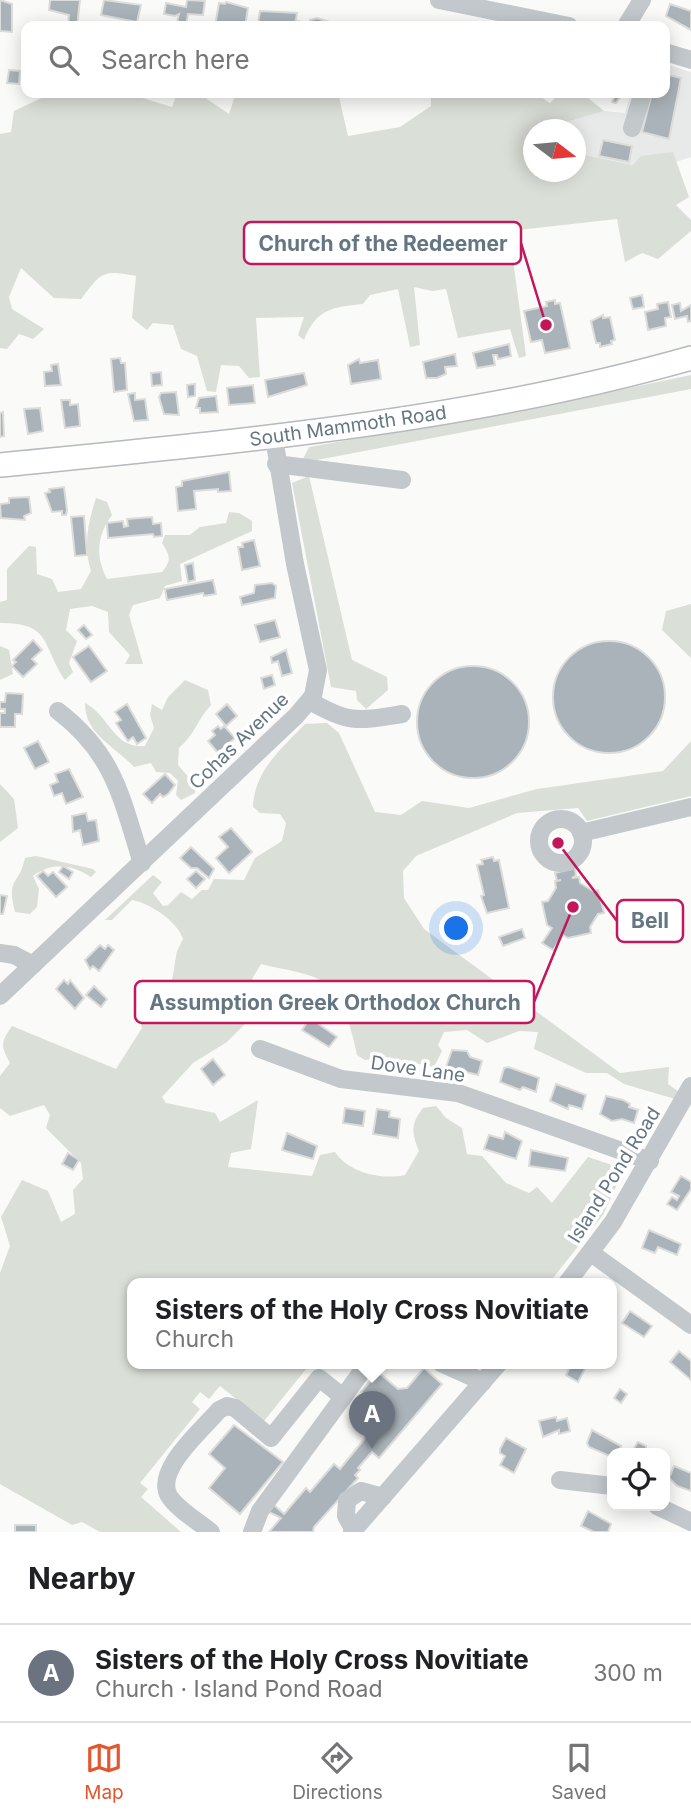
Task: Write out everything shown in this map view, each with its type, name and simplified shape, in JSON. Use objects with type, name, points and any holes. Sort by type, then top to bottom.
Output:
[{"type":"main road","name":"South Mammoth Road","points":[[0,465],[274,438],[524,397],[691,358]]},
{"type":"street","points":[[439,0],[544,21]]},
{"type":"street","points":[[629,21],[642,0]]},
{"type":"street","points":[[670,54],[691,60]]},
{"type":"street","points":[[632,128],[641,98]]},
{"type":"street","name":"Cohas Avenue","points":[[0,996],[310,701],[318,683],[318,670],[276,464],[274,438]]},
{"type":"street","points":[[276,464],[401,480]]},
{"type":"street","points":[[310,701],[335,716],[356,721],[402,714]]},
{"type":"street","points":[[58,710],[85,731],[112,771],[142,863]]},
{"type":"street","points":[[581,832],[691,807]]},
{"type":"street","points":[[0,953],[14,955],[33,965]]},
{"type":"street","name":"Dove Lane","points":[[260,1049],[341,1079],[458,1093],[650,1161]]},
{"type":"street","name":"Island Pond Road","points":[[571,1278],[591,1253],[650,1161],[691,1086]]},
{"type":"street","points":[[591,1253],[691,1325]]},
{"type":"street","points":[[252,1532],[260,1511],[364,1369]]},
{"type":"street","points":[[454,1369],[483,1382]]},
{"type":"street","points":[[383,1497],[361,1491],[347,1500],[346,1516],[353,1531],[383,1497],[494,1369]]},
{"type":"street","points":[[211,1532],[176,1503],[168,1494],[166,1483],[167,1469],[219,1410],[228,1406],[235,1408],[271,1438],[319,1378],[343,1397]]},
{"type":"street","points":[[559,1480],[607,1485]]},
{"type":"street","points":[[668,1511],[691,1522]]},
{"type":"shaded area","points":[[670,66],[691,72],[691,157],[676,162],[672,152],[633,165],[586,155],[586,119],[577,119],[604,111],[625,113],[630,98],[670,98]]},
{"type":"shaded area","points":[[41,98],[142,98],[172,107],[175,98],[205,98],[229,114],[234,98],[339,98],[348,136],[400,127],[431,106],[431,98],[542,98],[550,103],[555,98],[588,98],[604,111],[577,119],[523,119],[523,182],[586,182],[586,155],[633,165],[641,156],[673,152],[689,197],[676,205],[691,220],[691,231],[658,259],[642,253],[625,262],[617,219],[509,231],[526,356],[519,358],[510,329],[458,338],[446,289],[432,291],[414,287],[420,345],[410,347],[398,289],[370,295],[363,304],[326,312],[314,322],[304,340],[298,335],[304,317],[256,318],[260,377],[249,378],[239,366],[221,365],[216,392],[207,391],[197,356],[181,349],[173,325],[153,323],[147,330],[132,318],[136,276],[109,273],[98,278],[81,299],[54,298],[21,268],[9,297],[12,309],[44,329],[33,339],[19,334],[7,349],[0,348],[0,134],[11,132],[14,111]]},
{"type":"shaded area","points":[[691,375],[691,389],[317,460],[303,459],[309,447],[542,406]]},
{"type":"shaded area","points":[[309,476],[352,660],[387,677],[388,690],[366,709],[357,700],[356,691],[331,687],[292,483]]},
{"type":"shaded area","points":[[96,498],[107,502],[112,515],[103,530],[99,546],[107,579],[162,572],[169,561],[162,543],[165,535],[190,535],[200,527],[226,523],[229,512],[239,513],[252,521],[252,531],[180,564],[182,581],[165,586],[160,598],[133,605],[129,615],[143,664],[125,664],[130,655],[109,632],[108,612],[92,606],[70,609],[66,630],[77,641],[69,663],[73,672],[65,680],[43,638],[37,632],[17,624],[0,623],[0,602],[7,600],[7,569],[29,546],[36,547],[37,574],[52,579],[58,592],[81,589],[91,571],[87,534]]},
{"type":"shaded area","points":[[691,604],[691,658],[662,630],[666,611]]},
{"type":"shaded area","points":[[0,646],[9,650],[13,674],[0,680]]},
{"type":"shaded area","points":[[185,680],[208,690],[211,705],[179,748],[178,765],[196,786],[195,793],[181,800],[176,795],[178,781],[170,773],[156,772],[151,763],[134,767],[95,732],[86,714],[85,703],[119,737],[134,746],[145,746],[154,728],[150,715],[152,704],[162,710],[168,697]]},
{"type":"shaded area","points":[[327,723],[339,733],[375,812],[401,815],[422,801],[469,808],[537,789],[663,771],[691,741],[691,796],[587,821],[578,808],[517,813],[416,856],[403,871],[404,898],[424,929],[620,1073],[669,1067],[668,1084],[679,1092],[675,1099],[624,1084],[607,1073],[586,1073],[534,1049],[538,1032],[519,1031],[487,1043],[467,1030],[444,1032],[438,1045],[442,1051],[434,1067],[386,1057],[365,1060],[357,1055],[342,1006],[323,982],[303,973],[261,964],[252,979],[258,1011],[227,1042],[193,1063],[162,1097],[166,1103],[215,1113],[220,1122],[258,1100],[251,1149],[231,1153],[228,1167],[312,1176],[320,1155],[335,1152],[357,1170],[376,1175],[405,1175],[419,1151],[414,1133],[416,1118],[423,1108],[436,1106],[446,1118],[462,1128],[467,1154],[482,1156],[506,1183],[529,1193],[537,1187],[552,1203],[588,1157],[624,1169],[603,1215],[553,1278],[127,1278],[127,1369],[306,1369],[264,1421],[220,1386],[209,1399],[200,1392],[192,1402],[200,1409],[140,1483],[148,1489],[141,1497],[181,1532],[100,1532],[82,1522],[72,1525],[0,1484],[0,1273],[10,1246],[1,1217],[22,1180],[48,1191],[61,1222],[75,1214],[73,1190],[83,1179],[81,1163],[46,1128],[50,1115],[44,1105],[10,1116],[0,1108],[0,1076],[10,1063],[3,1048],[4,1040],[12,1026],[116,1069],[142,1028],[137,1015],[171,986],[177,951],[183,939],[175,926],[162,914],[132,900],[112,920],[105,920],[153,875],[162,882],[153,893],[163,906],[168,905],[181,892],[192,899],[202,890],[208,890],[214,879],[244,880],[255,858],[282,841],[286,823],[280,814],[260,813],[253,807],[258,782],[279,751],[305,724]]},
{"type":"shaded area","points":[[0,784],[14,799],[18,828],[0,842]]},
{"type":"shaded area","points":[[36,856],[93,869],[96,872],[91,877],[76,869],[62,866],[40,871],[33,876],[39,889],[37,907],[30,914],[15,912],[13,887],[25,858]]},
{"type":"building","points":[[0,0],[12,4],[12,32],[0,31]]},
{"type":"building","points":[[50,0],[80,0],[78,21],[68,21],[69,15],[49,10]]},
{"type":"building","points":[[104,0],[141,5],[137,21],[101,15]]},
{"type":"building","points":[[187,0],[205,1],[203,15],[188,14],[187,21],[177,21],[179,14],[164,14],[166,3],[186,7]]},
{"type":"building","points":[[226,2],[248,8],[246,21],[216,21],[219,3]]},
{"type":"building","points":[[670,4],[691,11],[691,30],[666,16]]},
{"type":"building","points":[[260,11],[297,13],[296,21],[258,21]]},
{"type":"building","points":[[9,70],[20,71],[19,84],[7,83]]},
{"type":"building","points":[[670,75],[681,78],[669,139],[642,132],[651,98],[670,98]]},
{"type":"building","points":[[603,140],[632,146],[629,162],[599,156]]},
{"type":"building","points":[[642,295],[644,307],[633,309],[630,298]]},
{"type":"building","points":[[555,300],[555,304],[560,303],[570,348],[545,353],[542,340],[531,342],[524,311],[547,306],[546,302]]},
{"type":"building","points":[[668,302],[671,317],[665,318],[666,326],[648,330],[645,312],[658,309],[657,304]]},
{"type":"building","points":[[680,303],[681,311],[691,305],[691,321],[688,322],[687,316],[675,319],[672,305]]},
{"type":"building","points":[[603,315],[603,318],[610,317],[615,340],[611,341],[612,344],[600,347],[600,343],[596,343],[591,321]]},
{"type":"building","points":[[509,344],[511,356],[498,359],[497,355],[493,355],[495,365],[477,368],[473,353]]},
{"type":"building","points":[[455,354],[457,366],[445,367],[446,374],[437,378],[426,378],[423,362]]},
{"type":"building","points":[[120,358],[121,363],[125,363],[127,390],[114,392],[111,359]]},
{"type":"building","points":[[359,359],[360,363],[378,360],[381,379],[351,384],[348,365]]},
{"type":"building","points":[[58,364],[61,385],[45,386],[44,372],[52,371],[51,365]]},
{"type":"building","points":[[161,372],[162,385],[152,386],[151,373]]},
{"type":"building","points":[[304,373],[307,385],[268,397],[265,380]]},
{"type":"building","points":[[195,384],[195,396],[188,397],[187,385]]},
{"type":"building","points":[[253,385],[255,403],[229,405],[227,388]]},
{"type":"building","points":[[176,392],[179,415],[164,414],[159,397],[161,393]]},
{"type":"building","points":[[135,393],[135,400],[145,399],[148,420],[134,421],[128,394]]},
{"type":"building","points":[[216,396],[218,412],[200,413],[200,408],[196,408],[199,398]]},
{"type":"building","points":[[61,400],[70,400],[70,405],[78,404],[80,426],[65,428]]},
{"type":"building","points":[[40,408],[43,431],[28,434],[24,409]]},
{"type":"building","points":[[3,412],[4,436],[0,437],[0,413]]},
{"type":"building","points":[[229,472],[231,491],[194,491],[196,509],[178,511],[176,487],[182,486],[182,481]]},
{"type":"building","points":[[64,487],[67,510],[66,515],[62,515],[62,511],[52,512],[45,493],[50,492],[49,489]]},
{"type":"building","points":[[29,497],[31,513],[24,516],[25,520],[1,518],[0,504],[9,503],[9,498]]},
{"type":"building","points":[[84,516],[87,555],[75,556],[71,517]]},
{"type":"building","points":[[152,517],[153,524],[161,523],[162,536],[154,537],[153,534],[108,538],[107,523],[123,521],[124,527],[128,526],[127,519]]},
{"type":"building","points":[[254,540],[260,566],[242,570],[238,547]]},
{"type":"building","points":[[193,563],[195,580],[188,582],[185,565]]},
{"type":"building","points":[[213,580],[216,594],[204,596],[203,593],[167,600],[165,589]]},
{"type":"building","points":[[272,583],[276,586],[275,598],[242,605],[240,597],[254,593],[255,585]]},
{"type":"building","points":[[275,620],[280,637],[260,642],[255,625]]},
{"type":"building","points":[[84,625],[92,635],[86,639],[78,630]]},
{"type":"building","points":[[33,640],[42,650],[32,659],[37,664],[23,677],[12,666],[16,662],[13,660]]},
{"type":"building","points":[[609,641],[631,645],[649,657],[661,675],[665,697],[661,719],[649,737],[631,749],[609,753],[587,749],[569,737],[557,719],[553,697],[557,675],[569,657],[587,645]]},
{"type":"building","points":[[89,646],[107,671],[91,682],[73,657]]},
{"type":"building","points":[[286,650],[292,673],[282,676],[278,661],[272,663],[271,657]]},
{"type":"building","points":[[473,666],[495,670],[513,682],[525,700],[529,722],[525,744],[513,762],[495,774],[473,778],[451,774],[433,762],[421,744],[417,722],[421,700],[433,682],[451,670]]},
{"type":"building","points":[[272,675],[275,685],[264,689],[261,678]]},
{"type":"building","points":[[6,693],[23,694],[22,714],[15,714],[15,727],[0,727],[0,713],[5,713],[5,709],[0,709],[0,702],[5,702]]},
{"type":"building","points":[[127,704],[146,738],[137,744],[133,737],[128,741],[116,723],[121,720],[115,712]]},
{"type":"building","points":[[227,704],[237,716],[226,726],[216,714]]},
{"type":"building","points":[[218,726],[221,729],[224,726],[235,738],[218,753],[208,741],[215,735],[212,731]]},
{"type":"building","points":[[38,741],[49,762],[35,769],[24,748]]},
{"type":"building","points":[[69,769],[83,797],[66,804],[62,793],[54,796],[50,785],[58,782],[55,774]]},
{"type":"building","points":[[165,774],[175,785],[168,794],[163,797],[160,794],[152,803],[143,794]]},
{"type":"building","points":[[86,813],[88,821],[96,820],[99,841],[83,845],[80,830],[73,832],[72,816]]},
{"type":"building","points":[[231,828],[252,852],[229,873],[216,858],[228,847],[219,837]]},
{"type":"building","points":[[191,847],[214,869],[209,878],[180,858]]},
{"type":"building","points":[[493,857],[494,861],[499,860],[509,908],[487,913],[481,896],[484,895],[477,865],[483,864],[481,860]]},
{"type":"building","points":[[63,866],[73,872],[69,879],[59,872]]},
{"type":"building","points":[[575,868],[576,876],[572,878],[579,877],[580,883],[593,891],[598,890],[604,913],[598,914],[590,927],[591,933],[568,938],[563,935],[553,950],[542,943],[552,928],[547,925],[542,902],[548,901],[557,881],[555,873]]},
{"type":"building","points":[[43,871],[48,876],[53,872],[67,887],[56,897],[37,876]]},
{"type":"building","points":[[196,871],[205,879],[196,888],[187,879]]},
{"type":"building","points":[[0,895],[7,896],[3,914],[0,914]]},
{"type":"building","points":[[522,929],[525,938],[503,946],[499,937]]},
{"type":"building","points":[[100,945],[105,949],[108,945],[114,950],[99,971],[93,966],[90,969],[85,960]]},
{"type":"building","points":[[64,980],[68,984],[70,980],[84,998],[75,1009],[56,989]]},
{"type":"building","points":[[277,985],[300,1009],[289,1019],[267,995]]},
{"type":"building","points":[[94,986],[107,999],[101,1007],[86,995]]},
{"type":"building","points":[[310,1018],[337,1037],[329,1047],[302,1030]]},
{"type":"building","points":[[452,1050],[467,1051],[470,1057],[482,1061],[478,1075],[446,1067]]},
{"type":"building","points":[[213,1059],[225,1075],[213,1085],[201,1069]]},
{"type":"building","points":[[504,1068],[539,1078],[536,1092],[523,1087],[520,1090],[500,1082]]},
{"type":"building","points":[[556,1084],[586,1095],[582,1109],[569,1105],[568,1109],[550,1101]]},
{"type":"building","points":[[606,1096],[623,1100],[630,1104],[629,1107],[638,1110],[634,1123],[622,1119],[612,1121],[600,1114]]},
{"type":"building","points":[[345,1108],[365,1111],[363,1126],[343,1123]]},
{"type":"building","points":[[377,1109],[390,1111],[389,1117],[400,1119],[398,1138],[373,1134]]},
{"type":"building","points":[[505,1132],[522,1141],[516,1159],[484,1149],[489,1135],[503,1139]]},
{"type":"building","points":[[287,1133],[317,1146],[313,1159],[282,1150]]},
{"type":"building","points":[[531,1150],[568,1158],[565,1171],[529,1166]]},
{"type":"building","points":[[68,1153],[79,1160],[73,1170],[62,1164]]},
{"type":"building","points":[[681,1176],[691,1182],[691,1189],[677,1210],[667,1204],[672,1197],[677,1200],[679,1196],[671,1192]]},
{"type":"building","points":[[649,1230],[681,1244],[677,1255],[658,1247],[655,1253],[642,1248]]},
{"type":"building","points":[[630,1311],[652,1326],[644,1337],[622,1323]]},
{"type":"building","points":[[679,1351],[691,1361],[691,1380],[670,1362]]},
{"type":"building","points":[[423,1369],[442,1384],[379,1458],[372,1452],[358,1468],[360,1470],[355,1475],[358,1478],[314,1527],[313,1532],[269,1532],[281,1518],[269,1512],[274,1505],[284,1514],[306,1488],[310,1492],[334,1464],[340,1469],[388,1410],[370,1394],[367,1398],[361,1392],[378,1372],[398,1389],[407,1388]]},
{"type":"building","points":[[569,1369],[585,1369],[578,1382],[566,1375]]},
{"type":"building","points":[[620,1389],[627,1394],[621,1403],[614,1398]]},
{"type":"building","points":[[556,1417],[557,1421],[567,1418],[570,1431],[559,1434],[559,1430],[543,1437],[539,1421]]},
{"type":"building","points":[[234,1425],[283,1462],[240,1514],[209,1488],[225,1468],[209,1454]]},
{"type":"building","points":[[592,1430],[621,1446],[607,1448],[607,1455],[589,1447],[587,1443]]},
{"type":"building","points":[[506,1438],[526,1449],[514,1473],[500,1465],[505,1456],[500,1453],[500,1449]]},
{"type":"building","points":[[638,1442],[646,1446],[646,1448],[634,1448]]},
{"type":"building","points":[[674,1466],[691,1473],[691,1491],[677,1486],[670,1476]]},
{"type":"building","points":[[588,1511],[611,1524],[608,1532],[594,1532],[581,1526]]},
{"type":"building","points":[[15,1525],[36,1525],[36,1532],[15,1532]]},
{"type":"place","name":"Church of the Redeemer","points":[[546,325]]},
{"type":"place","name":"Bell","points":[[558,843]]},
{"type":"place","name":"Assumption Greek Orthodox Church","points":[[573,907]]},
{"type":"place","name":"Sisters of the Holy Cross Novitiate","points":[[372,1449]]}]
